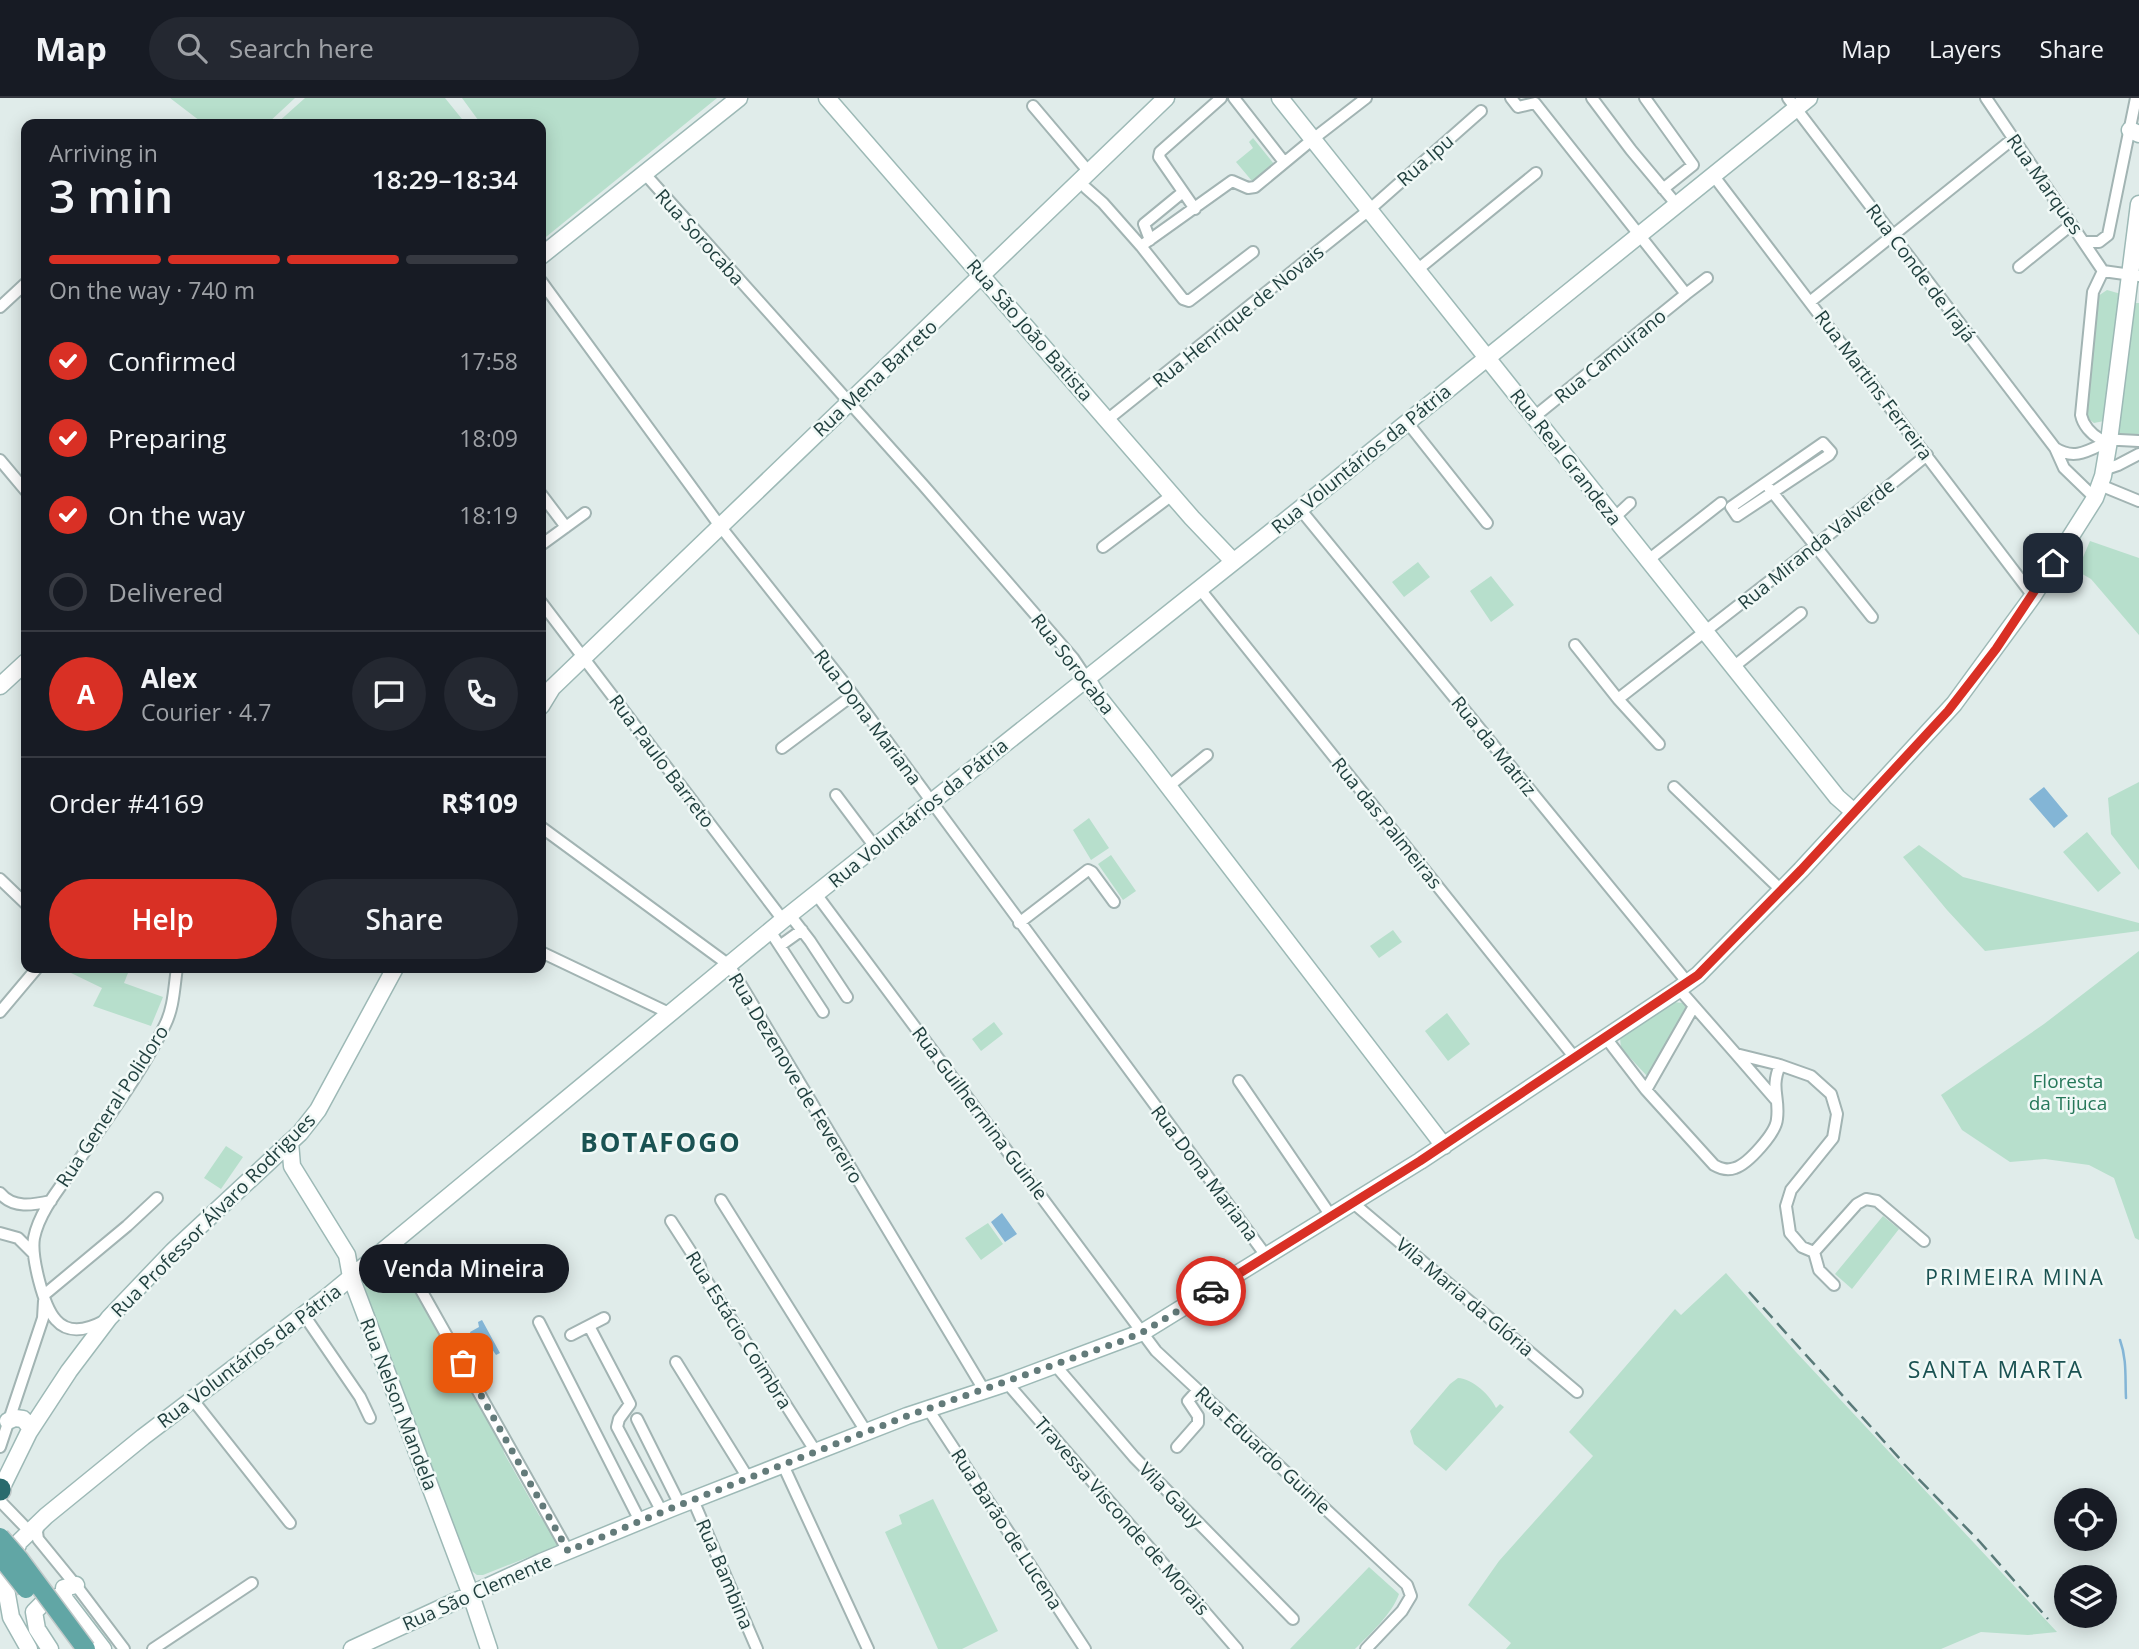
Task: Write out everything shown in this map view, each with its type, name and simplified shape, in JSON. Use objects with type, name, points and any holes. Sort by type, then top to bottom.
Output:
[{"type":"main road","points":[[546,252],[739,98]]},
{"type":"main road","name":"Rua São João Batista","points":[[827,98],[1172,495],[1233,561]]},
{"type":"main road","name":"Rua Mena Barreto","points":[[584,658],[849,402],[1088,180],[1166,98]]},
{"type":"main road","name":"Rua Real Grandeza","points":[[1280,98],[1614,518],[1699,637],[1732,668],[1837,797],[1854,812]]},
{"type":"main road","name":"Rua Voluntários da Pátria","points":[[29,1649],[13,1623],[6,1589],[12,1557],[19,1542],[35,1526],[143,1437],[349,1279],[786,917],[1300,509],[1638,236],[1713,175],[1792,103],[1809,98]]},
{"type":"main road","points":[[2099,484],[2134,295],[2139,204]]},
{"type":"main road","name":"Rua São Clemente","points":[[352,1649],[568,1551],[783,1465],[811,1445],[867,1433],[1143,1332],[1444,1146],[1606,1038],[1683,986],[1781,890],[1954,704],[2033,596],[2099,484]]},
{"type":"main road","points":[[546,686],[584,658]]},
{"type":"main road","points":[[0,686],[21,667]]},
{"type":"main road","name":"Rua Sorocaba","points":[[1087,678],[1096,694],[1444,1146]]},
{"type":"main road","name":"Rua Professor Álvaro Rodrigues","points":[[0,1490],[29,1432],[69,1371],[109,1318],[173,1251],[290,1142],[318,1110],[392,973]]},
{"type":"main road","name":"Rua Nelson Mandela","points":[[290,1142],[292,1166],[348,1255],[349,1279]]},
{"type":"main road","name":"Rua Nelson Mandela","points":[[258,1173],[276,1171],[291,1179],[349,1279],[471,1595],[489,1649]]},
{"type":"main road","points":[[8,1421],[23,1419],[30,1427],[29,1432]]},
{"type":"main road","points":[[0,1537],[86,1649]]},
{"type":"main road","points":[[0,1556],[71,1649]]},
{"type":"main road","points":[[64,1598],[64,1587],[76,1585]]},
{"type":"main road","points":[[50,1649],[37,1629],[34,1612],[47,1599],[60,1596],[103,1649]]},
{"type":"street","points":[[1195,209],[1161,162],[1160,152],[1221,98]]},
{"type":"street","points":[[1234,98],[1284,162]]},
{"type":"street","points":[[1146,243],[1232,181],[1248,188],[1255,187],[1366,98]]},
{"type":"street","points":[[1511,98],[1518,107],[1535,103],[1686,294]]},
{"type":"street","points":[[1592,98],[1676,205]]},
{"type":"street","points":[[1645,98],[1693,164],[1663,189]]},
{"type":"street","name":"Rua Marques","points":[[1986,98],[2069,227],[2085,242],[2103,271]]},
{"type":"street","points":[[2085,242],[2099,242],[2108,235],[2135,132],[2136,98]]},
{"type":"street","points":[[1029,102],[1103,203],[1146,243],[1183,299],[1189,300],[1253,252]]},
{"type":"street","name":"Rua Conde de Irajá","points":[[1792,103],[2054,448],[2064,468],[2099,484]]},
{"type":"street","name":"Rua Ipu","points":[[1369,210],[1481,111]]},
{"type":"street","points":[[1811,301],[2014,138]]},
{"type":"street","points":[[1417,270],[1536,173]]},
{"type":"street","name":"Rua Sorocaba","points":[[645,174],[849,402],[1073,658],[1087,678]]},
{"type":"street","name":"Rua Martins Ferreira","points":[[1713,175],[2033,596]]},
{"type":"street","points":[[1146,243],[1144,224],[1182,192]]},
{"type":"street","name":"Rua Henrique de Novais","points":[[1107,420],[1369,210]]},
{"type":"street","points":[[2018,267],[2069,227]]},
{"type":"street","points":[[2135,275],[2103,271],[2093,292],[2081,415],[2082,422],[2095,436],[2109,441],[2139,441]]},
{"type":"street","name":"Rua Camuirano","points":[[1534,417],[1707,278]]},
{"type":"street","points":[[0,307],[21,288]]},
{"type":"street","name":"Rua Dona Mariana","points":[[546,288],[720,526],[853,695],[1267,1257]]},
{"type":"street","points":[[1407,422],[1487,523]]},
{"type":"street","points":[[2054,448],[2065,455],[2072,455],[2109,441]]},
{"type":"street","points":[[1823,443],[1831,452],[1772,493],[1738,516],[1731,508],[1823,443]]},
{"type":"street","points":[[2139,454],[2118,466],[2099,484],[2139,501]]},
{"type":"street","name":"Rua Miranda Valverde","points":[[1618,699],[1927,455]]},
{"type":"street","points":[[0,460],[21,485]]},
{"type":"street","points":[[1765,483],[1872,617]]},
{"type":"street","points":[[1103,547],[1172,495]]},
{"type":"street","points":[[546,501],[566,527]]},
{"type":"street","points":[[1614,518],[1630,503]]},
{"type":"street","points":[[1647,561],[1721,503]]},
{"type":"street","name":"Rua da Matriz","points":[[1300,509],[1683,986],[1695,1006],[1775,1099]]},
{"type":"street","points":[[546,541],[585,513]]},
{"type":"street","name":"Rua das Palmeiras","points":[[1199,588],[1575,1058]]},
{"type":"street","name":"Rua Paulo Barreto","points":[[546,609],[786,917],[802,930],[847,997]]},
{"type":"street","points":[[1732,668],[1801,613]]},
{"type":"street","points":[[1575,645],[1618,699],[1659,744]]},
{"type":"street","points":[[782,748],[853,695]]},
{"type":"street","points":[[1169,786],[1207,755]]},
{"type":"street","points":[[1674,787],[1781,890]]},
{"type":"street","points":[[836,795],[876,847]]},
{"type":"street","name":"Rua Dezenove de Fevereiro","points":[[546,831],[729,965],[984,1390]]},
{"type":"street","points":[[1020,923],[1088,870],[1114,902]]},
{"type":"street","points":[[1,881],[21,899]]},
{"type":"street","name":"Rua Guilhermina Guinle","points":[[816,894],[1143,1332]]},
{"type":"street","points":[[781,945],[802,930]]},
{"type":"street","points":[[770,931],[823,1013]]},
{"type":"street","points":[[546,954],[669,1013]]},
{"type":"street","points":[[0,1012],[33,973]]},
{"type":"street","name":"Rua General Polidoro","points":[[33,1253],[37,1229],[51,1201],[151,1051],[172,1007],[176,973]]},
{"type":"street","points":[[1646,1090],[1695,1006]]},
{"type":"street","points":[[1606,1038],[1646,1090],[1714,1166],[1727,1170],[1737,1167],[1751,1157],[1775,1126],[1777,1116],[1774,1078],[1780,1065]]},
{"type":"street","points":[[1736,1054],[1811,1076],[1831,1094],[1837,1114],[1833,1138],[1791,1190],[1786,1214],[1790,1233],[1802,1247],[1814,1252],[1823,1275],[1834,1285]]},
{"type":"street","points":[[1240,1081],[1331,1216]]},
{"type":"street","points":[[0,1193],[13,1203],[26,1205],[51,1201]]},
{"type":"street","points":[[0,1447],[43,1318],[44,1295],[157,1198]]},
{"type":"street","points":[[1814,1252],[1857,1203],[1866,1199],[1877,1201],[1924,1241]]},
{"type":"street","points":[[720,1200],[867,1433]]},
{"type":"street","name":"Vila Maria da Glória","points":[[1352,1202],[1577,1392]]},
{"type":"street","name":"Rua Estácio Coimbra","points":[[671,1221],[811,1445]]},
{"type":"street","points":[[0,1233],[18,1238],[33,1253],[52,1315],[66,1327],[86,1329],[109,1318]]},
{"type":"street","points":[[394,1242],[568,1551]]},
{"type":"street","points":[[304,1315],[360,1397],[370,1418]]},
{"type":"street","points":[[571,1335],[604,1318]]},
{"type":"street","points":[[539,1322],[640,1521]]},
{"type":"street","points":[[589,1326],[630,1405],[619,1419],[617,1427],[662,1512]]},
{"type":"street","name":"Rua Eduardo Guinle","points":[[1143,1332],[1156,1351],[1407,1585],[1410,1596],[1402,1611],[1366,1649]]},
{"type":"street","points":[[676,1362],[748,1478]]},
{"type":"street","name":"Vila Gauy","points":[[1055,1366],[1134,1457],[1293,1619]]},
{"type":"street","name":"Travessa Visconde de Morais","points":[[1007,1383],[1237,1649]]},
{"type":"street","points":[[1177,1447],[1198,1423],[1198,1416],[1188,1401],[1198,1390]]},
{"type":"street","points":[[193,1400],[290,1523]]},
{"type":"street","name":"Rua Barão de Lucena","points":[[929,1409],[1085,1649]]},
{"type":"street","name":"Rua Bambina","points":[[636,1419],[687,1502],[757,1649]]},
{"type":"street","points":[[783,1465],[868,1649]]},
{"type":"street","points":[[0,1501],[35,1526],[38,1539],[124,1649]]},
{"type":"street","points":[[153,1649],[253,1583]]},
{"type":"green space","points":[[170,98],[295,98],[272,119],[197,119]]},
{"type":"green space","points":[[305,98],[445,98],[462,119],[282,119]]},
{"type":"green space","points":[[462,98],[717,98],[546,237],[546,119],[477,119]]},
{"type":"green space","points":[[1253,138],[1274,164],[1252,181],[1236,162],[1253,148],[1249,142]]},
{"type":"green space","points":[[2107,290],[2121,294],[2104,421],[2094,423],[2083,411],[2098,296]]},
{"type":"green space","points":[[2135,303],[2139,303],[2139,436],[2116,435]]},
{"type":"green space","points":[[2090,541],[2139,558],[2139,635],[2091,579],[2077,571]]},
{"type":"green space","points":[[1418,562],[1430,577],[1404,597],[1392,582]]},
{"type":"green space","points":[[1491,576],[1514,605],[1491,622],[1470,591]]},
{"type":"green space","points":[[2139,782],[2139,870],[2111,834],[2108,798]]},
{"type":"green space","points":[[1089,818],[1109,848],[1091,860],[1073,830]]},
{"type":"green space","points":[[2087,832],[2121,873],[2098,892],[2063,852]]},
{"type":"green space","points":[[1919,845],[1963,877],[2139,923],[2139,931],[1985,951],[1903,857]]},
{"type":"green space","points":[[1111,855],[1136,891],[1123,900],[1098,864]]},
{"type":"green space","points":[[1393,930],[1402,942],[1379,958],[1370,946]]},
{"type":"green space","name":"Floresta da Tijuca","points":[[2139,951],[2139,1240],[2135,1238],[2114,1178],[2089,1165],[2045,1159],[2010,1162],[1962,1130],[1941,1095],[2044,1024]]},
{"type":"green space","points":[[71,973],[128,973],[124,983],[163,997],[151,1026],[93,1006],[102,988]]},
{"type":"green space","points":[[1672,1002],[1684,1003],[1686,1009],[1647,1076],[1621,1048],[1620,1038]]},
{"type":"green space","points":[[1447,1013],[1470,1044],[1448,1061],[1425,1031]]},
{"type":"green space","points":[[994,1022],[1003,1034],[981,1051],[972,1039]]},
{"type":"green space","points":[[226,1146],[243,1157],[221,1189],[204,1178]]},
{"type":"green space","points":[[1883,1216],[1899,1229],[1852,1289],[1835,1274]]},
{"type":"green space","points":[[988,1223],[1003,1244],[981,1260],[965,1238]]},
{"type":"green space","points":[[391,1254],[395,1254],[502,1443],[504,1453],[539,1515],[553,1530],[559,1545],[483,1575],[477,1575],[468,1568],[362,1280]]},
{"type":"green space","points":[[1726,1273],[2057,1632],[2028,1635],[1981,1632],[1941,1649],[1506,1649],[1511,1643],[1468,1605],[1499,1561],[1593,1456],[1569,1432],[1675,1309],[1681,1315]]},
{"type":"green space","points":[[1458,1378],[1480,1388],[1496,1408],[1500,1404],[1504,1407],[1446,1471],[1414,1444],[1410,1431]]},
{"type":"green space","points":[[933,1499],[998,1631],[962,1649],[938,1649],[885,1532],[902,1524],[899,1515]]},
{"type":"green space","points":[[1369,1567],[1399,1594],[1374,1630],[1355,1649],[1290,1649]]},
{"type":"water","points":[[2044,787],[2068,816],[2054,828],[2029,799]]},
{"type":"water","points":[[1002,1213],[1017,1234],[1005,1242],[991,1222]]},
{"type":"water","points":[[482,1320],[500,1353],[496,1355],[492,1349],[486,1351],[478,1347],[471,1335],[470,1332],[479,1327],[478,1322]]},
{"type":"waterway","points":[[2120,1340],[2125,1361],[2126,1398]]},
{"type":"railway","points":[[1749,1292],[1900,1459]]},
{"type":"railway","points":[[1904,1464],[1980,1542],[2048,1619]]},
{"type":"way so far","points":[[463,1363],[568,1551],[907,1416],[1119,1342],[1143,1332],[1211,1291]]},
{"type":"place","name":"Venda Mineira","points":[[463,1363]]},
{"type":"district","name":"BOTAFOGO","points":[[661,1142]]},
{"type":"district","name":"PRIMEIRA MINA","points":[[2015,1277]]},
{"type":"district","name":"SANTA MARTA","points":[[1996,1369]]},
{"type":"route","points":[[1211,1291],[1420,1161],[1698,975],[1801,870],[1948,711],[1996,649],[2053,563]]}]
